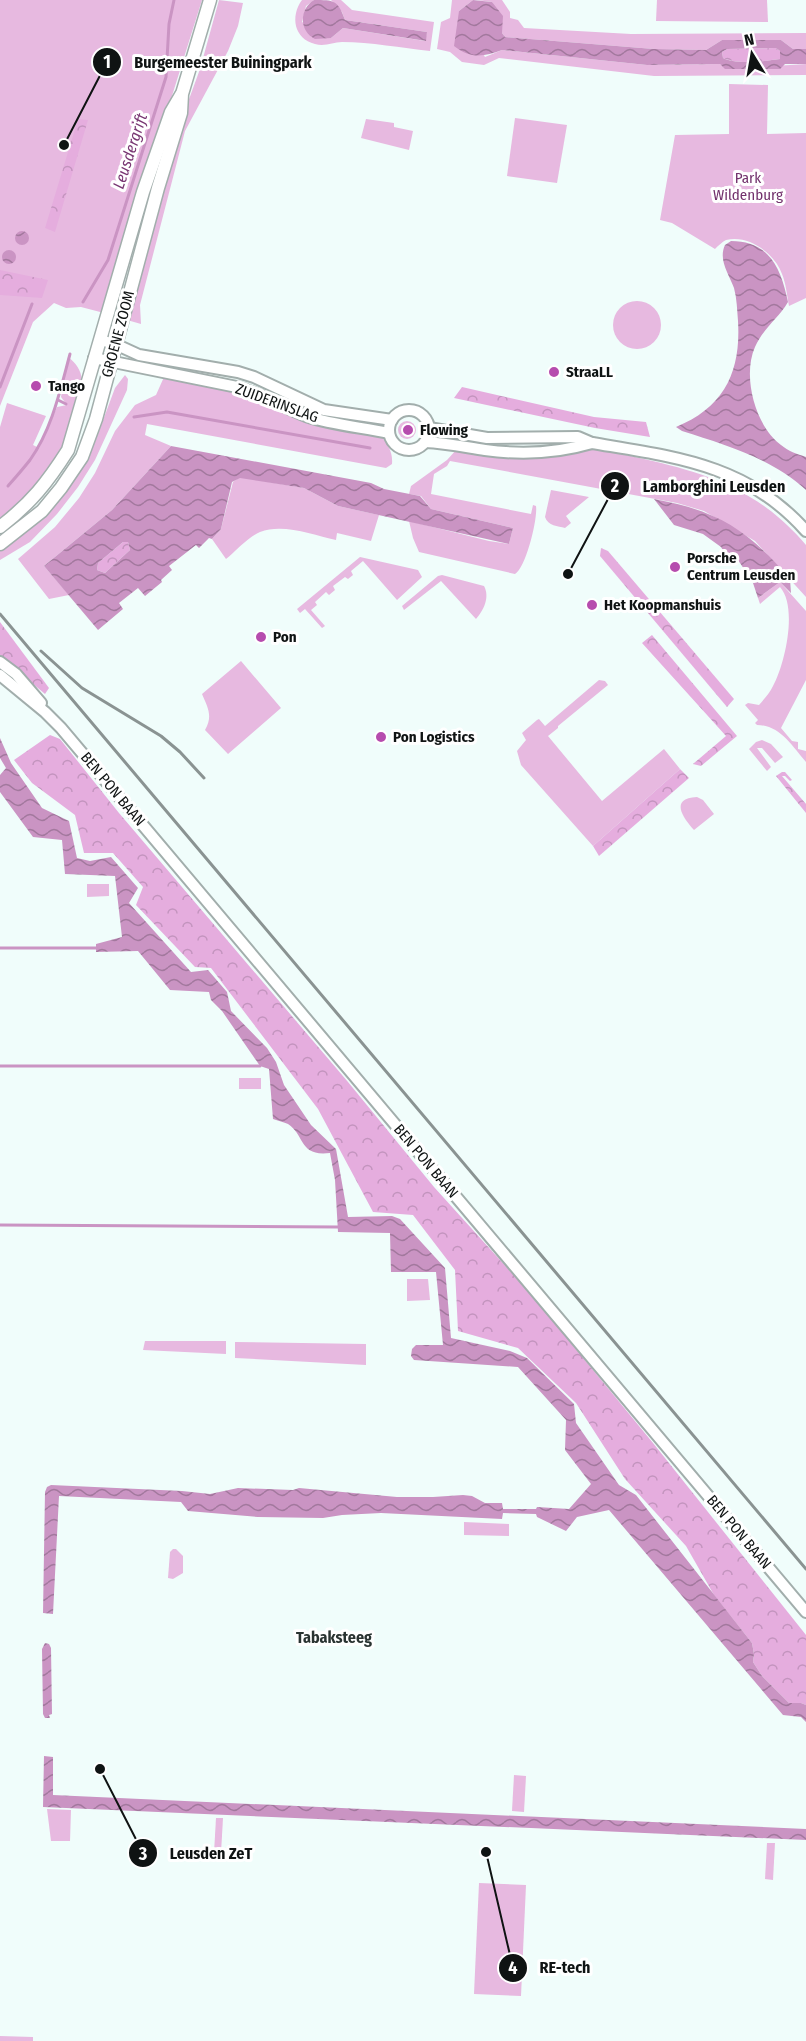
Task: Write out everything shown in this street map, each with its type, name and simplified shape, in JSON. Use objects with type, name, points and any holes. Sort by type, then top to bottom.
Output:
[{"type":"main road","name":"GROENE ZOOM","points":[[0,544],[42,511],[74,471],[82,457],[96,419],[158,188],[181,113],[182,94],[210,0]]},
{"type":"main road","name":"GROENE ZOOM","points":[[0,527],[45,485],[68,450],[143,192],[171,112],[182,94]]},
{"type":"street","name":"ZUIDERINSLAG","points":[[100,340],[139,355],[254,377],[324,410],[392,420]]},
{"type":"street","name":"ZUIDERINSLAG","points":[[94,358],[237,387],[255,392],[304,415],[389,433]]},
{"type":"street","points":[[413,411],[423,416],[429,428],[429,435],[425,442],[415,450],[405,450],[394,444],[389,433],[392,420],[399,413],[413,411]]},
{"type":"street","points":[[429,428],[487,438],[578,437],[592,443],[690,461],[729,474],[766,496],[806,531]]},
{"type":"street","points":[[425,442],[447,443],[485,450],[532,453],[592,443]]},
{"type":"street","name":"BEN PON BAAN","points":[[0,662],[16,674],[31,690],[45,711]]},
{"type":"street","name":"BEN PON BAAN","points":[[0,675],[45,711],[61,728],[806,1612]]},
{"type":"green space","points":[[0,0],[202,0],[104,313],[81,307],[66,308],[54,303],[33,322],[0,406]]},
{"type":"green space","points":[[219,0],[243,3],[238,26],[228,51],[185,131],[140,305],[141,324],[127,320],[184,113],[200,69]]},
{"type":"green space","points":[[302,0],[314,0],[306,6],[302,22],[331,38],[343,28],[425,41],[427,32],[345,20],[342,12],[331,0],[341,0],[352,10],[434,22],[430,51],[364,43],[315,44],[302,37],[296,26],[296,13]]},
{"type":"green space","points":[[452,0],[473,0],[459,11],[485,57],[502,50],[647,65],[720,64],[726,69],[806,64],[806,75],[654,76],[499,58],[484,65],[462,62],[450,52],[437,49],[441,22],[450,18]]},
{"type":"green space","points":[[477,0],[502,0],[510,12],[510,18],[518,20],[524,28],[631,34],[806,33],[806,49],[793,49],[781,40],[722,40],[706,50],[654,49],[505,37],[492,2]]},
{"type":"green space","points":[[657,0],[767,0],[768,22],[656,21]]},
{"type":"green space","points":[[776,48],[780,51],[780,59],[759,61],[729,60],[723,58],[722,52],[727,49]]},
{"type":"green space","name":"Park Wildenburg","points":[[729,84],[768,85],[767,134],[806,133],[806,298],[789,306],[779,267],[774,259],[760,247],[735,239],[726,240],[715,249],[672,223],[660,220],[675,135],[729,134]]},
{"type":"green space","points":[[515,118],[567,125],[557,183],[507,176]]},
{"type":"green space","points":[[78,119],[88,120],[55,232],[45,228]]},
{"type":"green space","points":[[366,119],[394,123],[394,127],[413,131],[409,150],[361,138]]},
{"type":"green space","points":[[0,270],[48,280],[42,298],[0,295]]},
{"type":"green space","points":[[632,301],[642,301],[654,308],[661,320],[661,330],[654,342],[642,349],[632,349],[617,338],[613,330],[613,320],[624,305]]},
{"type":"green space","points":[[68,357],[78,367],[82,380],[75,415],[64,443],[52,467],[37,487],[0,519],[0,427],[7,403],[46,416],[33,445],[39,448],[57,407],[67,405],[61,397]]},
{"type":"green space","points":[[125,375],[128,379],[127,390],[95,460],[78,487],[57,514],[30,542],[0,560],[0,549],[26,532],[62,498],[89,458],[115,388]]},
{"type":"green space","points":[[164,377],[243,392],[380,435],[389,448],[392,464],[386,468],[147,424],[145,435],[171,446],[112,510],[44,566],[69,595],[49,599],[18,559],[55,527],[79,498],[95,473],[115,431],[135,405],[156,395]]},
{"type":"green space","points":[[462,387],[594,417],[646,422],[650,437],[595,428],[454,398]]},
{"type":"green space","points":[[403,421],[411,421],[416,426],[414,437],[403,439],[398,434],[398,426]]},
{"type":"green space","points":[[457,449],[601,450],[668,465],[713,479],[753,498],[771,511],[806,545],[806,597],[755,541],[704,511],[677,503],[450,461],[447,466],[434,474],[431,494],[531,514],[533,505],[536,506],[527,553],[515,574],[419,552],[409,521],[509,544],[513,528],[431,509],[421,496],[409,494],[411,486],[447,460]]},
{"type":"green space","points":[[240,477],[304,488],[338,506],[379,515],[371,541],[337,533],[336,540],[288,529],[269,530],[251,537],[226,559],[212,539],[221,529],[233,482]]},
{"type":"green space","points":[[551,490],[589,497],[566,516],[571,523],[565,528],[546,520]]},
{"type":"green space","points":[[123,542],[128,542],[130,550],[105,573],[97,570],[98,563]]},
{"type":"green space","points":[[601,548],[608,551],[734,699],[727,707],[600,556]]},
{"type":"green space","points":[[360,557],[418,570],[422,577],[397,600],[363,561],[351,571],[353,575],[348,579],[345,577],[333,586],[335,590],[329,595],[326,592],[315,602],[317,605],[311,610],[325,626],[322,628],[305,609],[300,613],[297,609]]},
{"type":"green space","points":[[442,575],[484,586],[485,603],[476,619],[441,581],[404,610],[402,606]]},
{"type":"green space","points":[[780,582],[806,611],[806,680],[781,728],[792,741],[798,742],[798,749],[806,751],[806,762],[779,732],[757,725],[755,723],[758,720],[745,705],[748,703],[759,705],[772,689],[782,664],[789,621],[785,596],[780,587],[760,604],[758,598]]},
{"type":"green space","points":[[0,622],[49,688],[45,694],[0,656]]},
{"type":"green space","points":[[652,635],[737,736],[701,766],[693,764],[726,736],[642,643]]},
{"type":"green space","points":[[241,661],[281,708],[228,754],[205,730],[209,716],[202,694]]},
{"type":"green space","points":[[599,680],[605,681],[608,685],[548,736],[602,801],[664,749],[680,769],[593,846],[521,765],[517,751],[526,740],[522,733],[537,720],[539,719],[545,726]]},
{"type":"green space","points":[[50,735],[60,739],[119,813],[348,1082],[434,1187],[529,1292],[806,1635],[806,1705],[789,1703],[762,1676],[753,1662],[752,1643],[714,1595],[686,1546],[625,1479],[576,1403],[518,1348],[458,1331],[455,1270],[413,1215],[373,1212],[318,1109],[211,968],[195,967],[136,905],[143,887],[113,853],[84,853],[75,815],[32,783],[14,760]]},
{"type":"green space","points":[[762,740],[771,744],[783,757],[775,763],[762,748],[757,748],[771,767],[767,771],[749,749]]},
{"type":"green space","points":[[680,769],[689,778],[599,856],[593,846]]},
{"type":"green space","points":[[785,772],[792,780],[782,776],[806,804],[806,813],[776,776]]},
{"type":"green space","points":[[697,797],[703,800],[714,814],[694,830],[683,815],[681,805],[688,798]]},
{"type":"green space","points":[[87,884],[109,884],[109,896],[87,897]]},
{"type":"green space","points":[[239,1078],[261,1078],[261,1089],[239,1089]]},
{"type":"green space","points":[[407,1279],[428,1279],[430,1300],[407,1301]]},
{"type":"green space","points":[[145,1341],[226,1341],[226,1354],[143,1350]]},
{"type":"green space","points":[[235,1342],[366,1344],[366,1365],[235,1358]]},
{"type":"green space","points":[[464,1522],[509,1524],[509,1536],[464,1535]]},
{"type":"green space","points":[[173,1549],[183,1556],[183,1573],[173,1579],[168,1578],[170,1552]]},
{"type":"green space","points":[[514,1775],[526,1776],[524,1812],[512,1811]]},
{"type":"green space","points":[[47,1809],[71,1810],[70,1841],[51,1841]]},
{"type":"green space","points":[[216,1818],[223,1818],[221,1853],[214,1853]]},
{"type":"green space","points":[[767,1843],[775,1843],[773,1880],[765,1879]]},
{"type":"green space","points":[[479,1883],[526,1885],[521,1996],[474,1994]]},
{"type":"green space","points":[[0,2036],[33,2037],[33,2041],[0,2041]]},
{"type":"water","points":[[314,0],[334,2],[340,8],[345,20],[427,32],[426,41],[343,28],[331,38],[315,39],[306,31],[303,20],[306,9]]},
{"type":"water","points":[[473,0],[492,2],[503,16],[502,33],[505,37],[654,49],[706,50],[722,40],[781,40],[793,49],[806,49],[806,64],[785,64],[780,69],[725,69],[720,64],[647,65],[502,50],[477,56],[454,46],[459,11]],"holes":[[[776,48],[780,51],[780,59],[751,62],[728,60],[723,58],[722,52],[727,49]]]},
{"type":"water","points":[[22,231],[27,233],[29,238],[27,243],[22,245],[17,243],[15,238],[17,233]]},
{"type":"water","points":[[731,241],[744,242],[764,252],[777,268],[782,279],[788,302],[755,347],[751,359],[751,386],[758,413],[772,437],[787,449],[806,457],[806,490],[763,461],[676,427],[707,409],[718,398],[733,371],[738,339],[737,304],[723,256],[725,245]]},
{"type":"water","points":[[6,250],[12,250],[16,257],[12,264],[6,264],[2,260],[2,254]]},
{"type":"water","points":[[171,446],[371,483],[384,489],[420,496],[431,509],[513,528],[509,544],[338,506],[304,488],[240,478],[232,482],[221,529],[212,539],[209,538],[199,548],[196,545],[169,566],[172,570],[145,596],[138,588],[119,603],[123,609],[98,630],[44,566],[112,510]],"holes":[[[123,542],[128,542],[130,550],[105,573],[97,570],[98,563]]]},
{"type":"water","points":[[654,499],[715,517],[746,535],[790,579],[791,593],[780,582],[758,598],[750,574],[748,575],[736,557],[730,561],[721,547],[703,534],[674,525]]},
{"type":"water","points":[[0,738],[11,763],[42,808],[69,821],[77,858],[90,861],[111,857],[138,888],[129,903],[191,972],[208,970],[227,992],[231,1011],[267,1048],[276,1062],[284,1085],[311,1125],[336,1149],[348,1217],[392,1216],[400,1219],[445,1268],[451,1338],[510,1351],[527,1358],[574,1404],[576,1423],[619,1485],[636,1495],[752,1643],[753,1662],[762,1676],[789,1703],[806,1705],[806,1722],[801,1717],[783,1715],[609,1510],[577,1517],[566,1531],[537,1517],[536,1514],[503,1513],[502,1519],[381,1513],[323,1518],[258,1517],[188,1511],[181,1502],[59,1496],[53,1614],[43,1613],[45,1492],[51,1485],[210,1494],[238,1488],[293,1490],[299,1488],[397,1497],[463,1495],[472,1496],[485,1503],[502,1503],[503,1509],[536,1509],[537,1507],[569,1509],[591,1484],[565,1450],[566,1420],[518,1367],[414,1360],[411,1356],[412,1349],[416,1345],[443,1345],[436,1272],[391,1272],[390,1233],[338,1232],[335,1180],[330,1153],[313,1152],[288,1124],[273,1119],[269,1069],[260,1066],[222,1011],[211,1000],[209,992],[170,990],[138,951],[96,952],[96,944],[122,937],[115,876],[65,874],[62,840],[33,837],[0,792],[0,775],[6,768],[0,758]]},
{"type":"water","points":[[45,1643],[51,1648],[52,1714],[49,1715],[50,1718],[45,1718],[43,1714],[42,1649]]},
{"type":"water","points":[[44,1756],[53,1757],[53,1795],[806,1829],[806,1840],[43,1807]]},
{"type":"waterway","name":"Leusdergrift","points":[[83,302],[108,260],[166,77],[169,24],[174,0]]},
{"type":"waterway","points":[[0,387],[32,304]]},
{"type":"waterway","name":"Leusdergrift","points":[[8,486],[30,460],[44,436],[70,354]]},
{"type":"waterway","points":[[58,400],[66,404]]},
{"type":"waterway","points":[[134,417],[167,412],[370,448]]},
{"type":"waterway","points":[[0,948],[96,948]]},
{"type":"waterway","points":[[0,1066],[260,1066]]},
{"type":"waterway","points":[[0,1225],[338,1227]]},
{"type":"railway","points":[[0,614],[806,1569]]},
{"type":"railway","points":[[41,651],[82,688],[161,736],[180,752],[204,778]]},
{"type":"place","name":"Burgemeester Buiningpark","points":[[64,145]]},
{"type":"place","name":"StraaLL","points":[[554,372]]},
{"type":"place","name":"Tango","points":[[36,386]]},
{"type":"place","name":"Flowing","points":[[408,430]]},
{"type":"place","name":"Porsche Centrum Leusden","points":[[675,567]]},
{"type":"place","name":"Lamborghini Leusden","points":[[568,574]]},
{"type":"place","name":"Het Koopmanshuis","points":[[592,605]]},
{"type":"place","name":"Pon","points":[[261,637]]},
{"type":"place","name":"Pon Logistics","points":[[381,737]]},
{"type":"place","name":"Leusden ZeT","points":[[100,1769]]},
{"type":"place","name":"RE-tech","points":[[486,1852]]},
{"type":"district","name":"Tabaksteeg","points":[[334,1637]]}]
